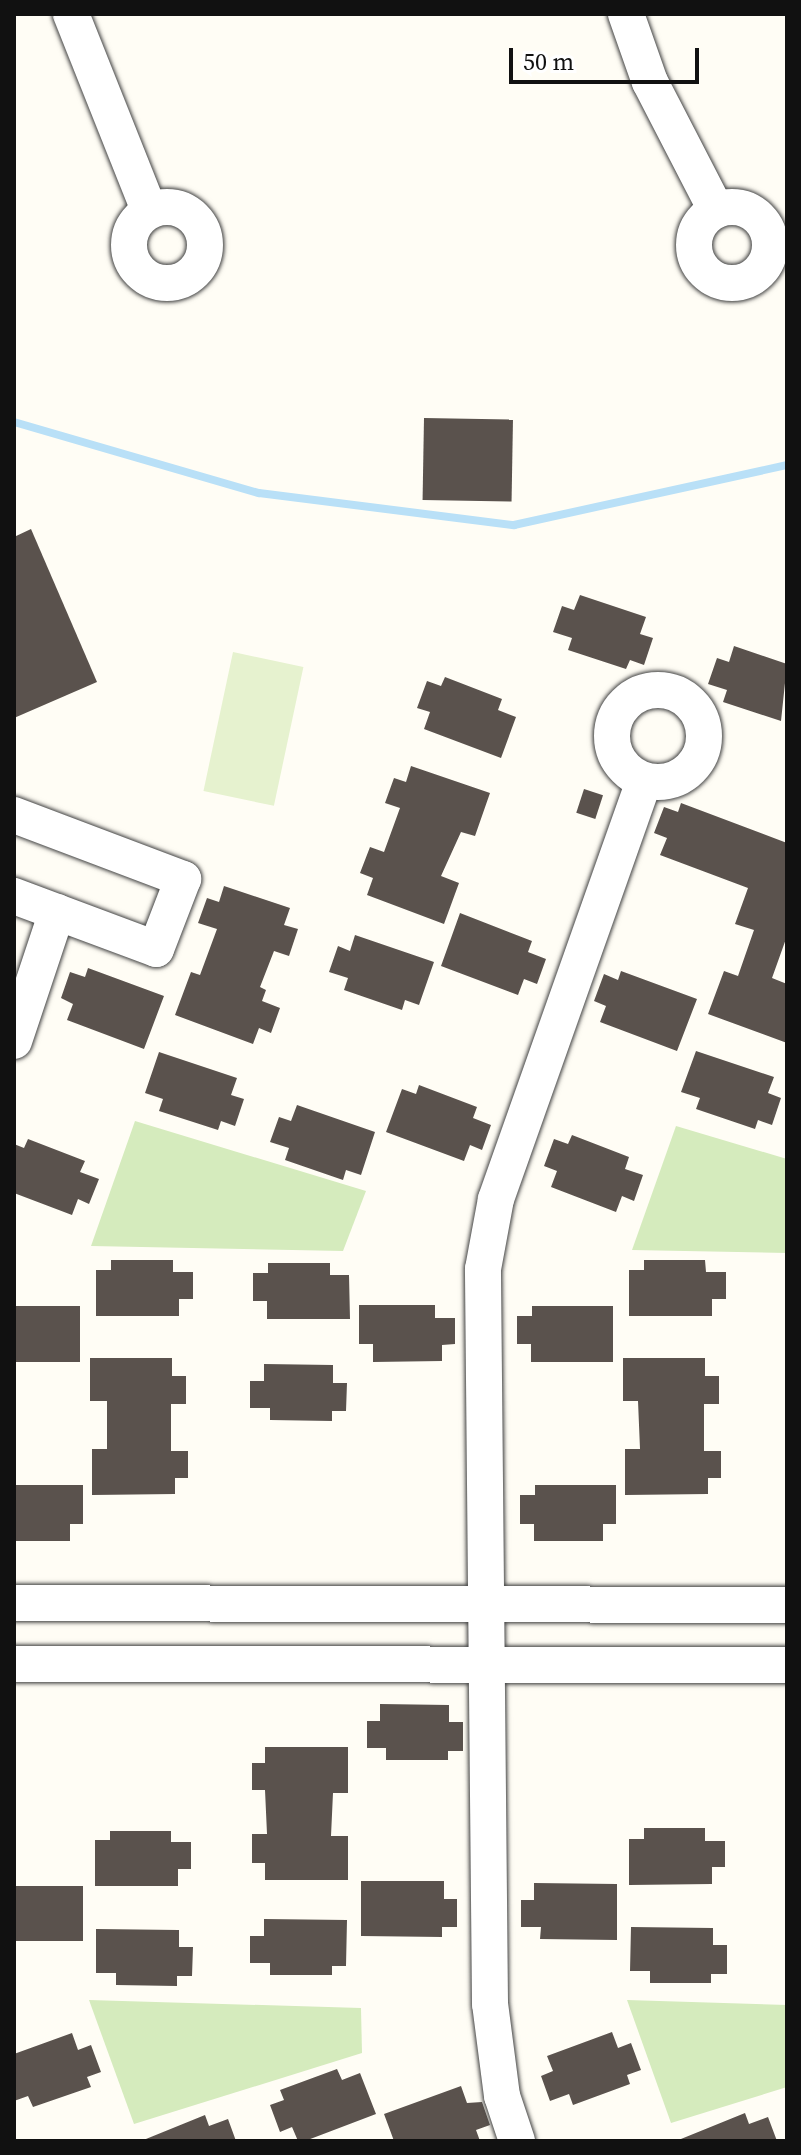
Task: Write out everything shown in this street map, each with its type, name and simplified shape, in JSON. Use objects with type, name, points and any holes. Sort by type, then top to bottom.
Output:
[{"type":"street","points":[[71,14],[149,210]]},
{"type":"street","points":[[626,14],[650,82],[716,210]]},
{"type":"street","points":[[517,2141],[502,2096],[490,2004],[483,1664],[483,1269],[496,1199],[644,780]]},
{"type":"street","points":[[14,815],[183,879],[156,949],[14,896]]},
{"type":"street","points":[[14,1041],[57,912]]},
{"type":"street","points":[[14,1603],[787,1605]]},
{"type":"street","points":[[14,1664],[787,1665]]},
{"type":"green space","points":[[233,652],[303,667],[274,806],[203,791]]},
{"type":"green space","points":[[135,1121],[366,1191],[343,1251],[91,1246]]},
{"type":"green space","points":[[676,1126],[787,1159],[787,1253],[632,1250]]},
{"type":"green space","points":[[89,2000],[361,2008],[362,2053],[134,2124]]},
{"type":"green space","points":[[627,2000],[787,2005],[787,2087],[671,2123]]},
{"type":"building","points":[[424,418],[513,420],[512,502],[423,500]]},
{"type":"building","points":[[31,529],[97,682],[14,718],[14,537]]},
{"type":"building","points":[[580,595],[646,617],[640,634],[653,638],[644,665],[630,660],[626,669],[568,650],[572,638],[553,632],[562,606],[574,610]]},
{"type":"building","points":[[734,646],[787,664],[781,721],[723,702],[727,690],[708,684],[717,658],[729,662]]},
{"type":"building","points":[[445,677],[502,699],[498,710],[516,717],[501,758],[424,729],[430,712],[417,708],[427,681],[441,686]]},
{"type":"building","points":[[411,766],[490,793],[475,836],[461,832],[441,876],[459,883],[444,924],[367,895],[373,878],[360,873],[370,847],[384,852],[400,808],[385,803],[394,778],[406,782]]},
{"type":"building","points":[[584,789],[603,795],[595,819],[576,813]]},
{"type":"building","points":[[681,803],[787,843],[787,936],[772,978],[787,984],[787,1043],[708,1014],[724,971],[738,976],[754,930],[735,924],[748,888],[660,855],[667,838],[654,833],[664,807],[678,812]]},
{"type":"building","points":[[224,886],[290,908],[284,925],[298,929],[289,956],[274,951],[260,987],[266,990],[262,1001],[280,1008],[271,1033],[259,1028],[253,1044],[175,1015],[191,972],[200,975],[217,929],[198,923],[207,898],[219,902]]},
{"type":"building","points":[[460,913],[532,941],[528,952],[546,959],[537,984],[524,979],[518,995],[441,966]]},
{"type":"building","points":[[355,935],[434,962],[419,1005],[405,1000],[402,1010],[344,990],[348,978],[329,972],[338,946],[350,951]]},
{"type":"building","points":[[88,968],[164,996],[144,1049],[67,1020],[73,1004],[61,998],[70,972],[85,977]]},
{"type":"building","points":[[621,971],[697,999],[677,1051],[600,1022],[606,1006],[594,1001],[604,974],[618,980]]},
{"type":"building","points":[[696,1051],[774,1077],[768,1093],[781,1098],[772,1125],[758,1120],[755,1129],[696,1109],[700,1098],[681,1092]]},
{"type":"building","points":[[159,1052],[237,1078],[231,1095],[244,1099],[235,1126],[221,1121],[218,1130],[159,1111],[163,1099],[145,1093]]},
{"type":"building","points":[[419,1085],[477,1107],[473,1118],[491,1125],[482,1150],[470,1145],[464,1161],[386,1132],[402,1089],[416,1094]]},
{"type":"building","points":[[297,1105],[375,1132],[361,1175],[346,1170],[343,1180],[285,1160],[289,1148],[270,1142],[279,1117],[291,1121]]},
{"type":"building","points":[[572,1135],[629,1157],[625,1169],[643,1175],[634,1201],[622,1196],[616,1212],[551,1187],[557,1171],[544,1166],[554,1139],[568,1144]]},
{"type":"building","points":[[28,1139],[85,1161],[80,1172],[99,1179],[89,1204],[78,1199],[72,1215],[14,1193],[14,1144],[24,1148]]},
{"type":"building","points":[[111,1260],[173,1260],[173,1272],[193,1272],[193,1299],[179,1299],[179,1316],[96,1316],[96,1270],[111,1270]]},
{"type":"building","points":[[644,1260],[705,1260],[706,1272],[726,1272],[726,1299],[712,1299],[712,1316],[629,1316],[629,1270],[644,1270]]},
{"type":"building","points":[[268,1263],[330,1263],[330,1275],[349,1275],[350,1319],[267,1319],[267,1301],[253,1301],[253,1273],[268,1273]]},
{"type":"building","points":[[359,1305],[435,1305],[435,1318],[455,1318],[455,1344],[442,1345],[442,1361],[373,1362],[373,1344],[359,1344]]},
{"type":"building","points":[[14,1306],[80,1306],[80,1362],[14,1362]]},
{"type":"building","points":[[532,1306],[613,1306],[613,1362],[531,1362],[531,1344],[517,1344],[517,1316],[532,1316]]},
{"type":"building","points":[[90,1358],[172,1358],[172,1376],[186,1376],[186,1404],[171,1404],[171,1451],[188,1451],[188,1478],[175,1478],[175,1494],[92,1495],[92,1449],[107,1449],[107,1401],[90,1401]]},
{"type":"building","points":[[623,1358],[705,1358],[705,1376],[719,1376],[719,1404],[704,1404],[704,1451],[721,1451],[721,1478],[708,1478],[708,1494],[625,1495],[625,1449],[640,1449],[638,1401],[623,1401]]},
{"type":"building","points":[[264,1364],[333,1365],[333,1383],[347,1383],[346,1411],[332,1411],[332,1421],[270,1420],[270,1408],[250,1408],[250,1381],[264,1381]]},
{"type":"building","points":[[14,1485],[83,1485],[83,1524],[70,1524],[70,1541],[14,1541]]},
{"type":"building","points":[[535,1485],[616,1485],[616,1524],[603,1524],[603,1541],[534,1541],[534,1524],[520,1524],[520,1495],[535,1495]]},
{"type":"building","points":[[380,1704],[449,1705],[449,1722],[463,1722],[463,1751],[448,1751],[448,1760],[386,1760],[386,1748],[367,1748],[367,1721],[380,1721]]},
{"type":"building","points":[[265,1747],[348,1747],[348,1793],[333,1793],[331,1836],[348,1836],[348,1880],[265,1880],[265,1863],[252,1863],[252,1834],[267,1834],[265,1790],[252,1790],[252,1763],[265,1763]]},
{"type":"building","points":[[644,1828],[705,1828],[705,1841],[725,1841],[725,1867],[712,1867],[712,1884],[629,1885],[629,1839],[644,1839]]},
{"type":"building","points":[[110,1831],[171,1831],[171,1842],[191,1842],[191,1869],[178,1869],[178,1886],[95,1886],[95,1840],[110,1840]]},
{"type":"building","points":[[361,1881],[444,1881],[444,1899],[457,1899],[457,1927],[442,1927],[442,1937],[361,1936]]},
{"type":"building","points":[[534,1883],[617,1884],[617,1940],[540,1939],[541,1927],[521,1927],[521,1900],[534,1900]]},
{"type":"building","points":[[14,1886],[83,1886],[83,1941],[14,1941]]},
{"type":"building","points":[[264,1919],[347,1920],[346,1966],[332,1966],[332,1975],[270,1975],[270,1963],[250,1963],[250,1936],[264,1936]]},
{"type":"building","points":[[631,1927],[713,1928],[713,1945],[727,1945],[727,1974],[711,1974],[711,1983],[650,1983],[650,1971],[630,1971]]},
{"type":"building","points":[[96,1929],[179,1930],[179,1947],[193,1947],[192,1976],[177,1976],[177,1986],[116,1985],[116,1973],[96,1973]]},
{"type":"building","points":[[612,2032],[618,2048],[631,2043],[641,2070],[627,2075],[630,2084],[573,2105],[569,2094],[550,2101],[541,2076],[553,2071],[547,2056]]},
{"type":"building","points":[[72,2033],[78,2050],[91,2045],[101,2072],[87,2077],[91,2087],[33,2107],[28,2096],[14,2101],[14,2054]]},
{"type":"building","points":[[337,2069],[342,2080],[360,2073],[376,2114],[305,2141],[298,2141],[292,2127],[280,2132],[270,2105],[284,2100],[280,2090]]},
{"type":"building","points":[[461,2086],[467,2103],[482,2102],[490,2125],[476,2130],[480,2141],[394,2141],[384,2114]]},
{"type":"building","points":[[745,2113],[749,2124],[768,2117],[777,2141],[676,2141]]},
{"type":"building","points":[[205,2115],[209,2126],[228,2119],[236,2141],[141,2141]]},
{"type":"waterway","points":[[14,422],[259,493],[514,525],[787,465]]}]
